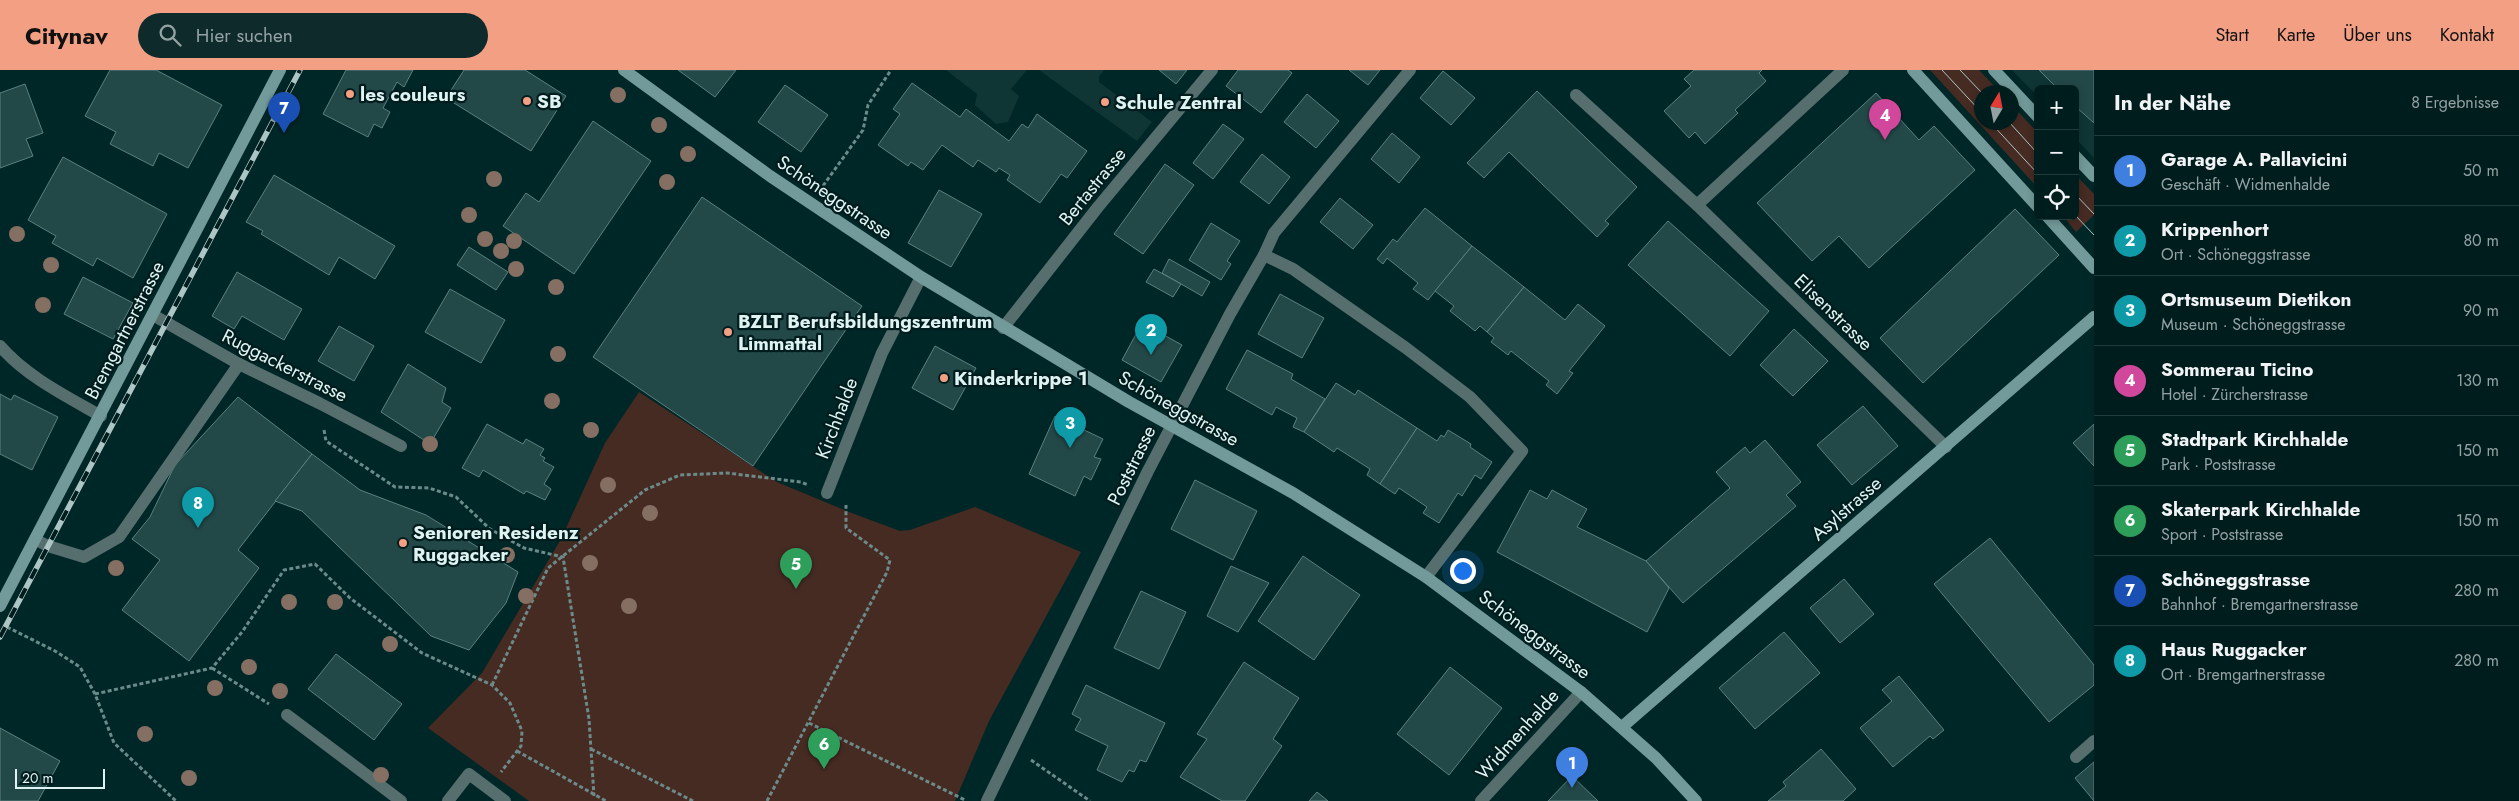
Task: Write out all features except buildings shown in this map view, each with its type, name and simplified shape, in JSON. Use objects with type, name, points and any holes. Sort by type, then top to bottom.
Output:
[{"type":"street","name":"Bremgartnerstrasse","points":[[0,606],[101,416],[280,70]]},
{"type":"street","name":"Schöneggstrasse","points":[[624,70],[811,203],[921,277],[1003,328],[1171,426],[1293,493],[1426,577],[1580,692],[1656,758],[1696,801]]},
{"type":"street","name":"Bertastrasse","points":[[1003,328],[1098,207],[1212,70]]},
{"type":"street","name":"Poststrasse","points":[[987,801],[1171,426],[1230,314],[1264,255],[1274,233],[1410,70]]},
{"type":"street","points":[[1697,205],[1843,70]]},
{"type":"street","points":[[1913,70],[2034,203]]},
{"type":"street","points":[[1994,70],[2034,113]]},
{"type":"street","name":"Elisenstrasse","points":[[1576,95],[1697,205],[1946,447]]},
{"type":"street","points":[[2079,160],[2094,176]]},
{"type":"street","points":[[2051,220],[2094,268]]},
{"type":"street","points":[[1264,255],[1292,269],[1406,348],[1470,397],[1522,451],[1426,577]]},
{"type":"street","name":"Kirchhalde","points":[[827,493],[882,353],[921,277]]},
{"type":"street","name":"Ruggackerstrasse","points":[[153,315],[239,364],[319,403],[400,446]]},
{"type":"street","name":"Asylstrasse","points":[[1622,727],[2094,317]]},
{"type":"street","points":[[0,346],[8,356],[51,388],[101,416]]},
{"type":"street","points":[[36,540],[48,546],[84,557],[119,536],[239,364]]},
{"type":"street","name":"Widmenhalde","points":[[1481,801],[1580,692]]},
{"type":"street","points":[[287,715],[401,801]]},
{"type":"street","points":[[2076,757],[2094,742]]},
{"type":"street","points":[[448,801],[469,774],[505,801]]},
{"type":"path","points":[[811,203],[862,130],[868,106],[892,70]]},
{"type":"path","points":[[319,403],[326,441],[395,486],[428,488],[456,497],[490,529],[524,548],[563,557]]},
{"type":"path","points":[[492,685],[548,568],[645,490],[680,475],[727,473],[801,482],[846,500],[846,528],[890,560],[887,572],[809,723],[766,801]]},
{"type":"path","points":[[563,557],[591,748],[594,796]]},
{"type":"path","points":[[96,694],[212,668],[242,632],[284,570],[314,564],[350,598],[422,653],[492,685],[510,703],[522,731],[521,746],[489,789]]},
{"type":"path","points":[[0,624],[55,651],[80,666],[96,694],[114,743],[176,801]]},
{"type":"path","points":[[212,668],[287,715]]},
{"type":"path","points":[[809,723],[968,801]]},
{"type":"path","points":[[591,748],[693,801]]},
{"type":"path","points":[[1013,750],[1036,763],[1090,801]]},
{"type":"path","points":[[517,751],[594,796],[606,801]]},
{"type":"shaded area","points":[[946,70],[1027,70],[1011,89],[1019,96],[1008,122],[996,124],[975,105],[977,94]]},
{"type":"shaded area","name":"Schule Zentral","points":[[1039,70],[1104,70],[1099,77],[1099,82],[1152,122],[1137,141]]},
{"type":"shaded area","points":[[1930,70],[1979,70],[1993,85],[1974,85],[1974,118]]},
{"type":"shaded area","points":[[2012,70],[2094,70],[2094,158],[2079,142],[2079,85],[2034,85],[2034,93]]},
{"type":"shaded area","points":[[2019,113],[2034,129],[2034,184],[1985,130],[2019,130]]},
{"type":"shaded area","points":[[2079,178],[2094,194],[2094,215],[2076,232],[2066,220],[2079,220]]},
{"type":"shaded area","points":[[639,392],[777,482],[900,531],[910,530],[975,507],[1081,552],[989,721],[955,801],[529,801],[428,728],[482,673],[561,539],[605,443]]},
{"type":"tram line","points":[[1942,70],[1974,104]]},
{"type":"tram line","points":[[1960,70],[1974,85]]},
{"type":"tram line","points":[[1997,130],[2034,170]]},
{"type":"tram line","points":[[2016,130],[2034,150]]},
{"type":"tram line","points":[[2079,198],[2094,214]]},
{"type":"tram line","points":[[2079,219],[2094,235]]},
{"type":"railway","points":[[0,637],[300,70]]},
{"type":"place","name":"les couleurs","points":[[350,94]]},
{"type":"place","name":"SB","points":[[527,101]]},
{"type":"place","name":"Schule Zentral","points":[[1105,102]]},
{"type":"place","name":"Schöneggstrasse","points":[[284,133]]},
{"type":"place","name":"Sommerau Ticino","points":[[1885,140]]},
{"type":"place","name":"BZLT Berufsbildungszentrum Limmattal","points":[[728,332]]},
{"type":"place","name":"Krippenhort","points":[[1151,355]]},
{"type":"place","name":"Kinderkrippe 1","points":[[944,378]]},
{"type":"place","name":"Ortsmuseum Dietikon","points":[[1070,448]]},
{"type":"place","name":"Haus Ruggacker","points":[[198,528]]},
{"type":"place","name":"Senioren Residenz Ruggacker","points":[[403,543]]},
{"type":"place","name":"Stadtpark Kirchhalde","points":[[796,589]]},
{"type":"place","name":"Skaterpark Kirchhalde","points":[[824,769]]},
{"type":"place","name":"Garage A. Pallavicini","points":[[1572,788]]}]
